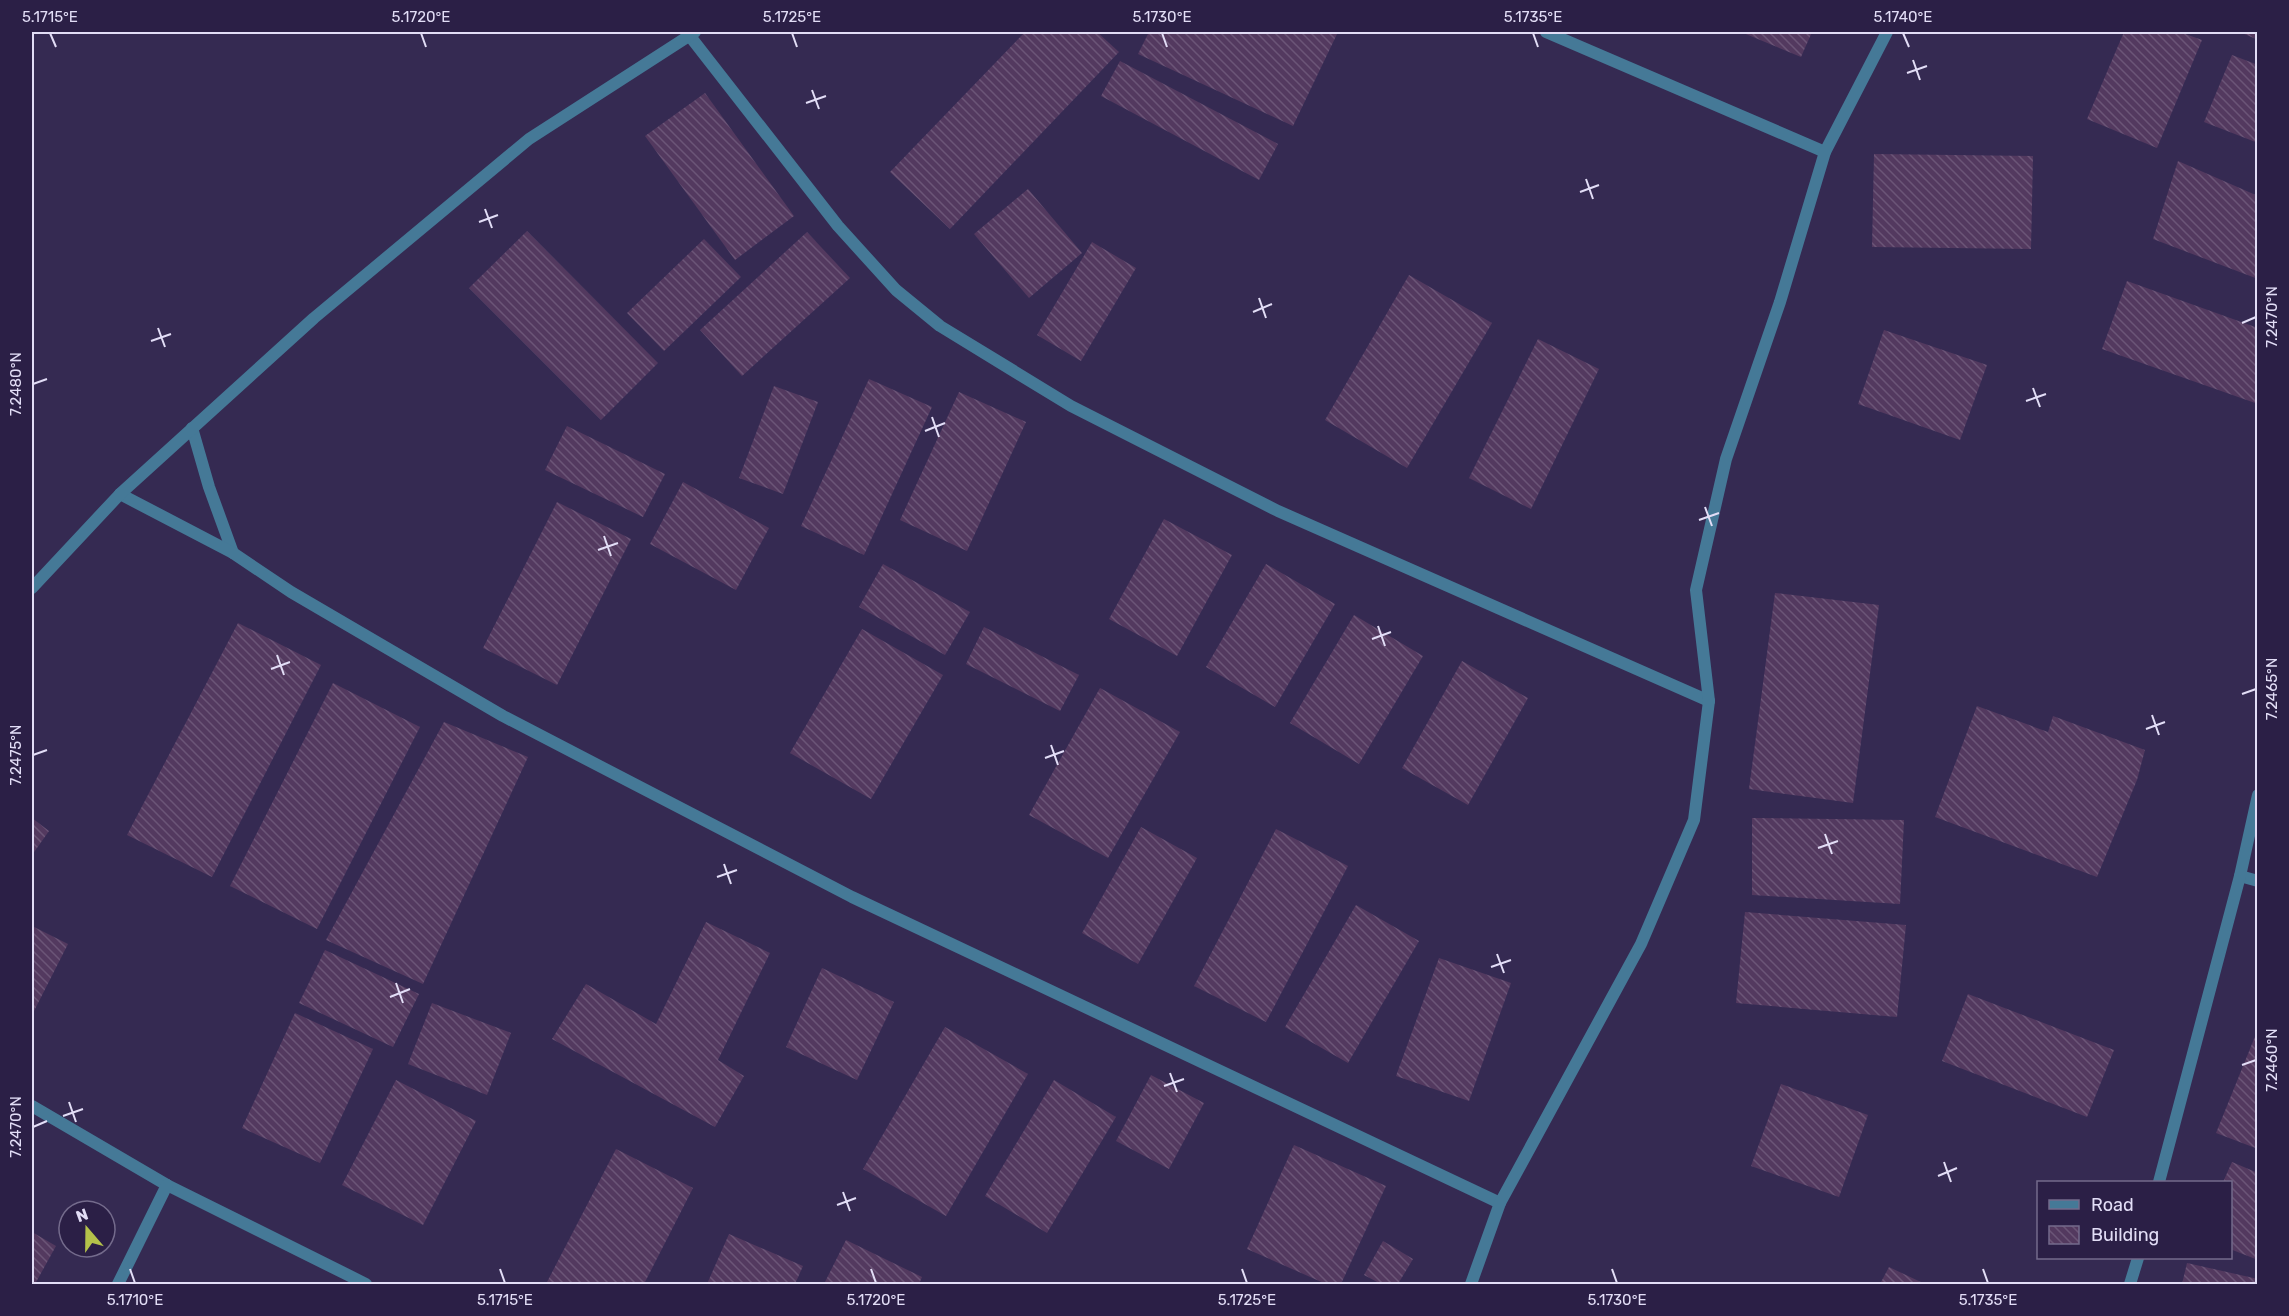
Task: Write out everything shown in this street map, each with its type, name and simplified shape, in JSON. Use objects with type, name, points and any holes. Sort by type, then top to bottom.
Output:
[{"type":"street","points":[[1546,32],[1825,152]]},
{"type":"street","points":[[1471,1284],[1500,1203],[1641,944],[1694,820],[1709,701],[1696,590],[1726,459],[1780,302],[1825,152],[1887,32]]},
{"type":"street","points":[[32,588],[120,494],[314,318],[529,139],[692,33],[838,226],[896,290],[940,326],[1071,406],[1278,511],[1709,701]]},
{"type":"street","points":[[192,428],[209,487],[233,553]]},
{"type":"street","points":[[120,494],[233,553],[291,592],[504,716],[852,897],[1500,1203]]},
{"type":"street","points":[[2158,1181],[2240,876],[2258,795]]},
{"type":"street","points":[[2240,876],[2258,882]]},
{"type":"street","points":[[32,1106],[167,1185],[366,1284]]},
{"type":"street","points":[[118,1284],[167,1185]]},
{"type":"street","points":[[2130,1284],[2137,1259]]},
{"type":"building","points":[[1025,32],[1097,32],[1119,52],[950,229],[890,172]]},
{"type":"building","points":[[1149,32],[1338,32],[1293,126],[1138,54]]},
{"type":"building","points":[[1741,32],[1812,32],[1801,57]]},
{"type":"building","points":[[2124,32],[2180,32],[2202,40],[2157,148],[2087,119]]},
{"type":"building","points":[[2240,32],[2258,32],[2258,40]]},
{"type":"building","points":[[2232,55],[2258,65],[2258,143],[2204,122]]},
{"type":"building","points":[[1120,61],[1278,144],[1259,180],[1101,96]]},
{"type":"building","points":[[705,93],[794,216],[735,260],[645,136]]},
{"type":"building","points":[[1874,154],[2033,156],[2031,249],[1872,247]]},
{"type":"building","points":[[2178,161],[2258,196],[2258,279],[2153,239]]},
{"type":"building","points":[[1028,189],[1082,253],[1029,298],[974,234]]},
{"type":"building","points":[[527,231],[658,363],[601,420],[469,288]]},
{"type":"building","points":[[807,232],[850,278],[742,376],[700,330]]},
{"type":"building","points":[[704,239],[741,277],[664,351],[627,313]]},
{"type":"building","points":[[1092,242],[1136,268],[1081,361],[1037,335]]},
{"type":"building","points":[[1409,275],[1492,323],[1407,468],[1325,420]]},
{"type":"building","points":[[2127,281],[2258,328],[2258,404],[2102,349]]},
{"type":"building","points":[[1884,330],[1987,365],[1960,440],[1858,404]]},
{"type":"building","points":[[1538,339],[1599,369],[1531,509],[1469,478]]},
{"type":"building","points":[[869,379],[932,407],[864,555],[801,526]]},
{"type":"building","points":[[774,386],[818,402],[783,494],[739,478]]},
{"type":"building","points":[[959,392],[1026,422],[967,551],[900,520]]},
{"type":"building","points":[[567,426],[665,474],[643,517],[545,470]]},
{"type":"building","points":[[683,482],[769,528],[736,590],[650,544]]},
{"type":"building","points":[[557,502],[631,539],[557,685],[483,648]]},
{"type":"building","points":[[1164,519],[1232,555],[1177,656],[1109,619]]},
{"type":"building","points":[[883,564],[970,612],[945,655],[859,607]]},
{"type":"building","points":[[1266,564],[1335,604],[1275,707],[1206,667]]},
{"type":"building","points":[[1775,593],[1879,605],[1853,803],[1749,789]]},
{"type":"building","points":[[1354,615],[1423,656],[1359,764],[1290,723]]},
{"type":"building","points":[[238,623],[321,665],[212,877],[127,835]]},
{"type":"building","points":[[984,627],[1079,675],[1060,711],[966,664]]},
{"type":"building","points":[[862,629],[943,675],[871,799],[790,753]]},
{"type":"building","points":[[1462,661],[1528,698],[1468,805],[1402,768]]},
{"type":"building","points":[[333,683],[420,727],[317,929],[230,886]]},
{"type":"building","points":[[1100,688],[1180,732],[1108,858],[1029,815]]},
{"type":"building","points":[[1977,706],[2048,732],[2053,716],[2145,750],[2137,780],[2097,877],[1935,817]]},
{"type":"building","points":[[444,722],[528,757],[423,984],[326,940]]},
{"type":"building","points":[[32,818],[49,831],[32,855]]},
{"type":"building","points":[[1752,818],[1904,820],[1900,904],[1752,895]]},
{"type":"building","points":[[1141,827],[1197,858],[1138,964],[1082,933]]},
{"type":"building","points":[[1276,829],[1348,866],[1266,1022],[1194,986]]},
{"type":"building","points":[[1356,905],[1419,941],[1348,1063],[1285,1027]]},
{"type":"building","points":[[1745,912],[1906,925],[1897,1017],[1736,1003]]},
{"type":"building","points":[[706,922],[770,953],[718,1060],[744,1076],[715,1127],[552,1039],[586,984],[656,1024]]},
{"type":"building","points":[[32,926],[68,944],[32,1015]]},
{"type":"building","points":[[325,950],[419,994],[393,1047],[299,1003]]},
{"type":"building","points":[[1439,958],[1511,983],[1469,1101],[1396,1076]]},
{"type":"building","points":[[822,968],[894,1002],[857,1080],[786,1047]]},
{"type":"building","points":[[1968,994],[2114,1050],[2087,1117],[1942,1061]]},
{"type":"building","points":[[432,1003],[511,1033],[487,1095],[408,1064]]},
{"type":"building","points":[[295,1013],[373,1049],[320,1163],[242,1128]]},
{"type":"building","points":[[945,1027],[1028,1074],[946,1216],[863,1169]]},
{"type":"building","points":[[2256,1034],[2258,1034],[2258,1149],[2216,1133]]},
{"type":"building","points":[[1151,1075],[1204,1103],[1169,1169],[1116,1141]]},
{"type":"building","points":[[396,1080],[476,1121],[423,1225],[342,1185]]},
{"type":"building","points":[[1054,1080],[1116,1117],[1047,1233],[985,1196]]},
{"type":"building","points":[[1781,1084],[1868,1115],[1839,1197],[1751,1166]]},
{"type":"building","points":[[1294,1145],[1386,1186],[1341,1284],[1326,1284],[1247,1249]]},
{"type":"building","points":[[616,1149],[693,1188],[644,1284],[546,1284]]},
{"type":"building","points":[[2232,1162],[2258,1173],[2258,1260],[2232,1250],[2232,1181],[2223,1181]]},
{"type":"building","points":[[32,1232],[56,1246],[35,1284],[32,1284]]},
{"type":"building","points":[[729,1234],[803,1266],[795,1284],[707,1284]]},
{"type":"building","points":[[846,1240],[922,1277],[919,1284],[824,1284]]},
{"type":"building","points":[[1383,1241],[1413,1259],[1398,1284],[1381,1284],[1364,1275]]},
{"type":"building","points":[[2187,1263],[2258,1279],[2258,1284],[2182,1284]]},
{"type":"building","points":[[1889,1267],[1925,1284],[1880,1284]]}]
